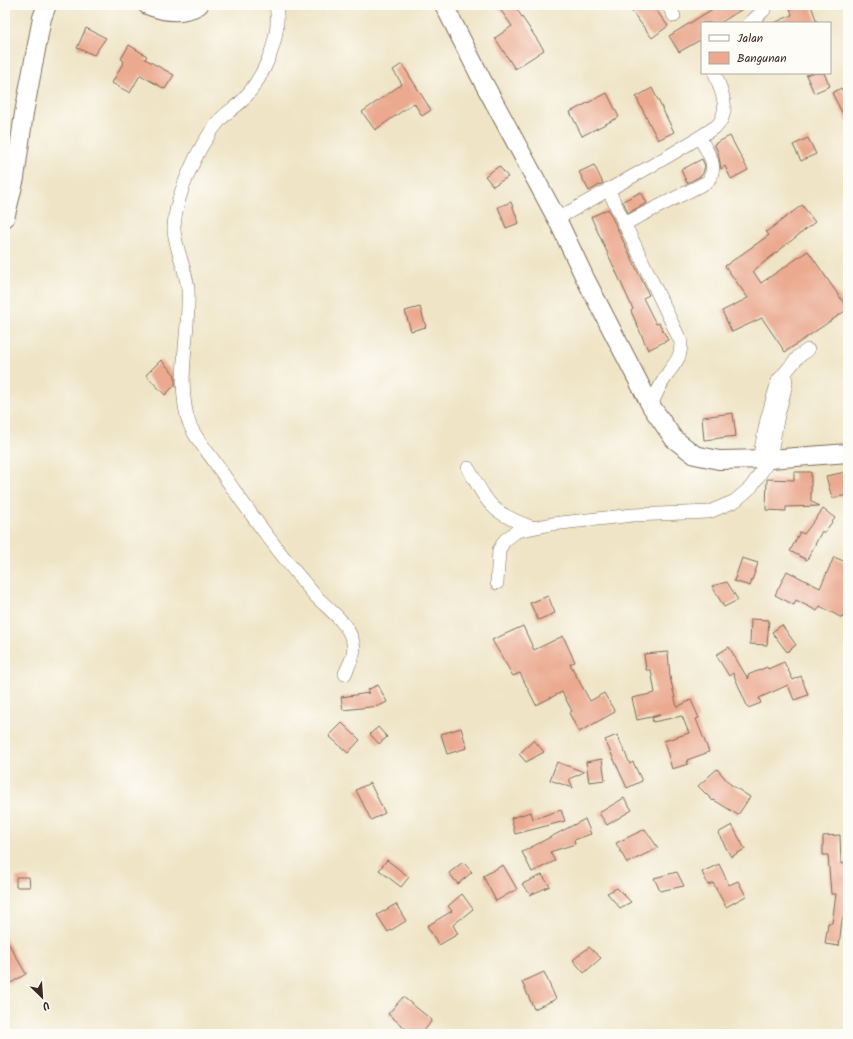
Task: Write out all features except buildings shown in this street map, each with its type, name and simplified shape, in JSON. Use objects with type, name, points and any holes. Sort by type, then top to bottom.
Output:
[{"type":"street","points":[[5,218],[15,178],[24,113],[42,18],[47,5]]},
{"type":"street","points":[[147,5],[164,12],[178,12],[199,5]]},
{"type":"street","points":[[276,5],[277,28],[270,55],[256,82],[243,100],[221,119],[205,139],[189,172],[176,208],[174,230],[188,288],[188,320],[184,354],[183,386],[187,416],[193,431],[247,511],[284,559],[314,594],[346,627],[352,639],[355,652],[345,674]]},
{"type":"street","points":[[444,5],[481,78],[557,219],[585,278],[651,406],[674,439],[695,455],[719,460],[764,462],[848,453]]},
{"type":"street","points":[[751,22],[764,10]]},
{"type":"street","points":[[557,219],[608,189],[660,162],[700,138],[718,125],[725,116],[723,96],[715,74]]},
{"type":"street","points":[[624,224],[707,182],[712,175],[714,168],[700,138]]},
{"type":"street","points":[[608,189],[681,342],[681,353],[679,360],[666,376],[651,406]]},
{"type":"street","points":[[497,584],[499,550],[505,540],[517,531],[531,527],[633,515],[709,512],[735,501],[750,487],[764,462],[786,384],[785,375],[799,356],[808,350]]},
{"type":"street","points":[[468,468],[486,500],[497,512],[509,519],[531,527]]}]
